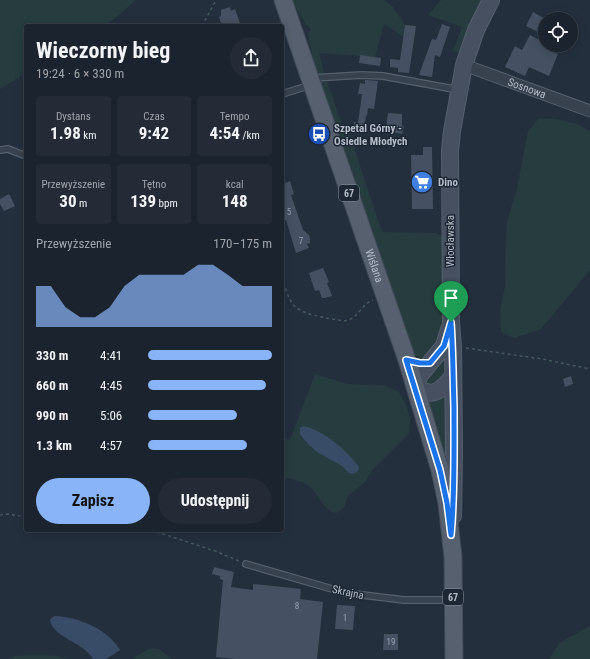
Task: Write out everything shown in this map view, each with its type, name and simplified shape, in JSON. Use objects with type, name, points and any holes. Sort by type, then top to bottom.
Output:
[{"type":"main road","name":"Wiślana","points":[[283,0],[312,81],[415,386],[440,470],[447,503],[451,535]]},
{"type":"main road","name":"Włocławska","points":[[451,535],[454,484],[450,151],[455,110],[464,65],[476,30],[491,0]]},
{"type":"main road","points":[[451,322],[444,346],[420,375],[415,386],[422,391],[436,392],[444,388],[453,376]]},
{"type":"main road","points":[[406,360],[420,363],[430,363]]},
{"type":"main road","name":"67","points":[[451,535],[453,557],[454,659]]},
{"type":"street","name":"Sosnowa","points":[[464,65],[590,111]]},
{"type":"lane","points":[[284,93],[312,81],[362,74],[383,76],[459,90]]},
{"type":"lane","points":[[0,150],[8,149],[24,155]]},
{"type":"lane","name":"Skrajna","points":[[246,564],[346,593],[404,600],[454,600]]},
{"type":"path","points":[[203,24],[216,0]]},
{"type":"path","points":[[284,282],[290,299],[296,308],[307,313],[330,318],[348,320],[356,316],[368,302],[375,299],[385,298]]},
{"type":"path","points":[[453,347],[470,348],[542,359],[590,369]]},
{"type":"path","points":[[0,515],[8,514],[24,517]]},
{"type":"path","points":[[157,532],[215,551],[246,564]]},
{"type":"green space","points":[[0,0],[136,0],[107,24],[24,24],[24,74],[0,89]]},
{"type":"green space","points":[[291,0],[384,0],[393,7],[405,25],[404,37],[384,24],[375,57],[319,53],[325,75],[316,76],[308,32],[311,31]]},
{"type":"green space","points":[[441,0],[486,0],[463,54],[453,51],[462,27],[428,15]]},
{"type":"green space","points":[[327,81],[344,131],[349,132],[382,232],[436,233],[442,236],[444,243],[444,334],[424,357],[421,358],[414,355],[319,82]]},
{"type":"green space","points":[[538,119],[557,119],[577,124],[590,131],[590,270],[541,329],[514,338],[501,332],[500,313],[505,286],[507,222],[517,188],[528,131]]},
{"type":"green space","points":[[445,357],[446,374],[444,381],[424,387],[424,379]]},
{"type":"green space","points":[[315,374],[347,384],[384,385],[399,392],[406,405],[410,418],[409,433],[378,464],[370,473],[366,481],[347,497],[345,506],[337,513],[328,510],[314,491],[305,483],[294,479],[284,478],[284,438],[290,440]]},
{"type":"green space","points":[[447,394],[447,465],[426,399]]},
{"type":"green space","points":[[590,626],[590,659],[549,659],[559,643]]},
{"type":"green space","points":[[150,648],[159,649],[172,659],[132,659]]},
{"type":"green space","points":[[15,656],[59,656],[67,659],[9,659]]},
{"type":"water","points":[[303,426],[319,432],[342,448],[359,467],[358,471],[353,474],[349,473],[342,466],[317,452],[300,434],[300,428]]},
{"type":"water","points":[[55,616],[83,622],[100,630],[115,643],[120,650],[106,659],[93,659],[83,648],[63,636],[52,626],[50,620]]},
{"type":"building","points":[[230,7],[231,11],[235,9],[240,24],[221,24],[219,17],[221,16],[221,10]]},
{"type":"building","points":[[533,12],[538,15],[538,32],[526,26]]},
{"type":"building","points":[[442,24],[450,27],[440,57],[435,55],[432,77],[419,75],[432,39],[436,40]]},
{"type":"building","points":[[405,25],[416,26],[409,73],[398,72],[398,68],[390,67],[390,59],[400,60]]},
{"type":"building","points":[[530,35],[538,39],[538,52],[555,52],[558,54],[549,76],[529,67],[525,76],[505,67],[515,46],[522,50]]},
{"type":"building","points":[[360,55],[381,58],[380,66],[359,63]]},
{"type":"building","points":[[365,80],[378,81],[374,109],[368,108],[364,133],[353,131],[354,122],[358,123],[362,94],[358,94],[360,83],[365,84]]},
{"type":"building","points":[[388,113],[402,114],[402,126],[404,127],[402,134],[392,132],[393,130],[386,128]]},
{"type":"building","name":"Dino","points":[[423,147],[432,147],[433,209],[412,209],[411,155],[423,155]]},
{"type":"building","points":[[290,181],[294,194],[291,195],[303,230],[309,235],[310,239],[310,243],[307,244],[309,248],[296,253],[286,220],[284,220],[284,183]]},
{"type":"building","points":[[9,194],[15,206],[4,211],[0,204],[0,199]]},
{"type":"building","points":[[323,268],[329,282],[327,283],[332,296],[325,298],[322,298],[319,290],[315,291],[309,273]]},
{"type":"building","points":[[571,376],[573,384],[565,387],[563,379]]},
{"type":"building","points":[[214,567],[234,572],[231,587],[253,590],[253,584],[301,589],[300,599],[323,602],[317,659],[235,659],[216,657],[223,580],[220,579],[220,576],[212,574]]},
{"type":"building","points":[[337,605],[355,606],[353,630],[335,629]]},
{"type":"building","points":[[384,634],[398,634],[398,650],[383,650]]},
{"type":"place","name":"Szpetal Górny - Osiedle Młodych","points":[[319,134]]},
{"type":"place","name":"Dino","points":[[422,182]]},
{"type":"route","points":[[451,322],[453,347],[454,505],[451,535],[447,503],[433,442],[406,360],[420,363],[430,363],[444,346],[451,322]]}]
